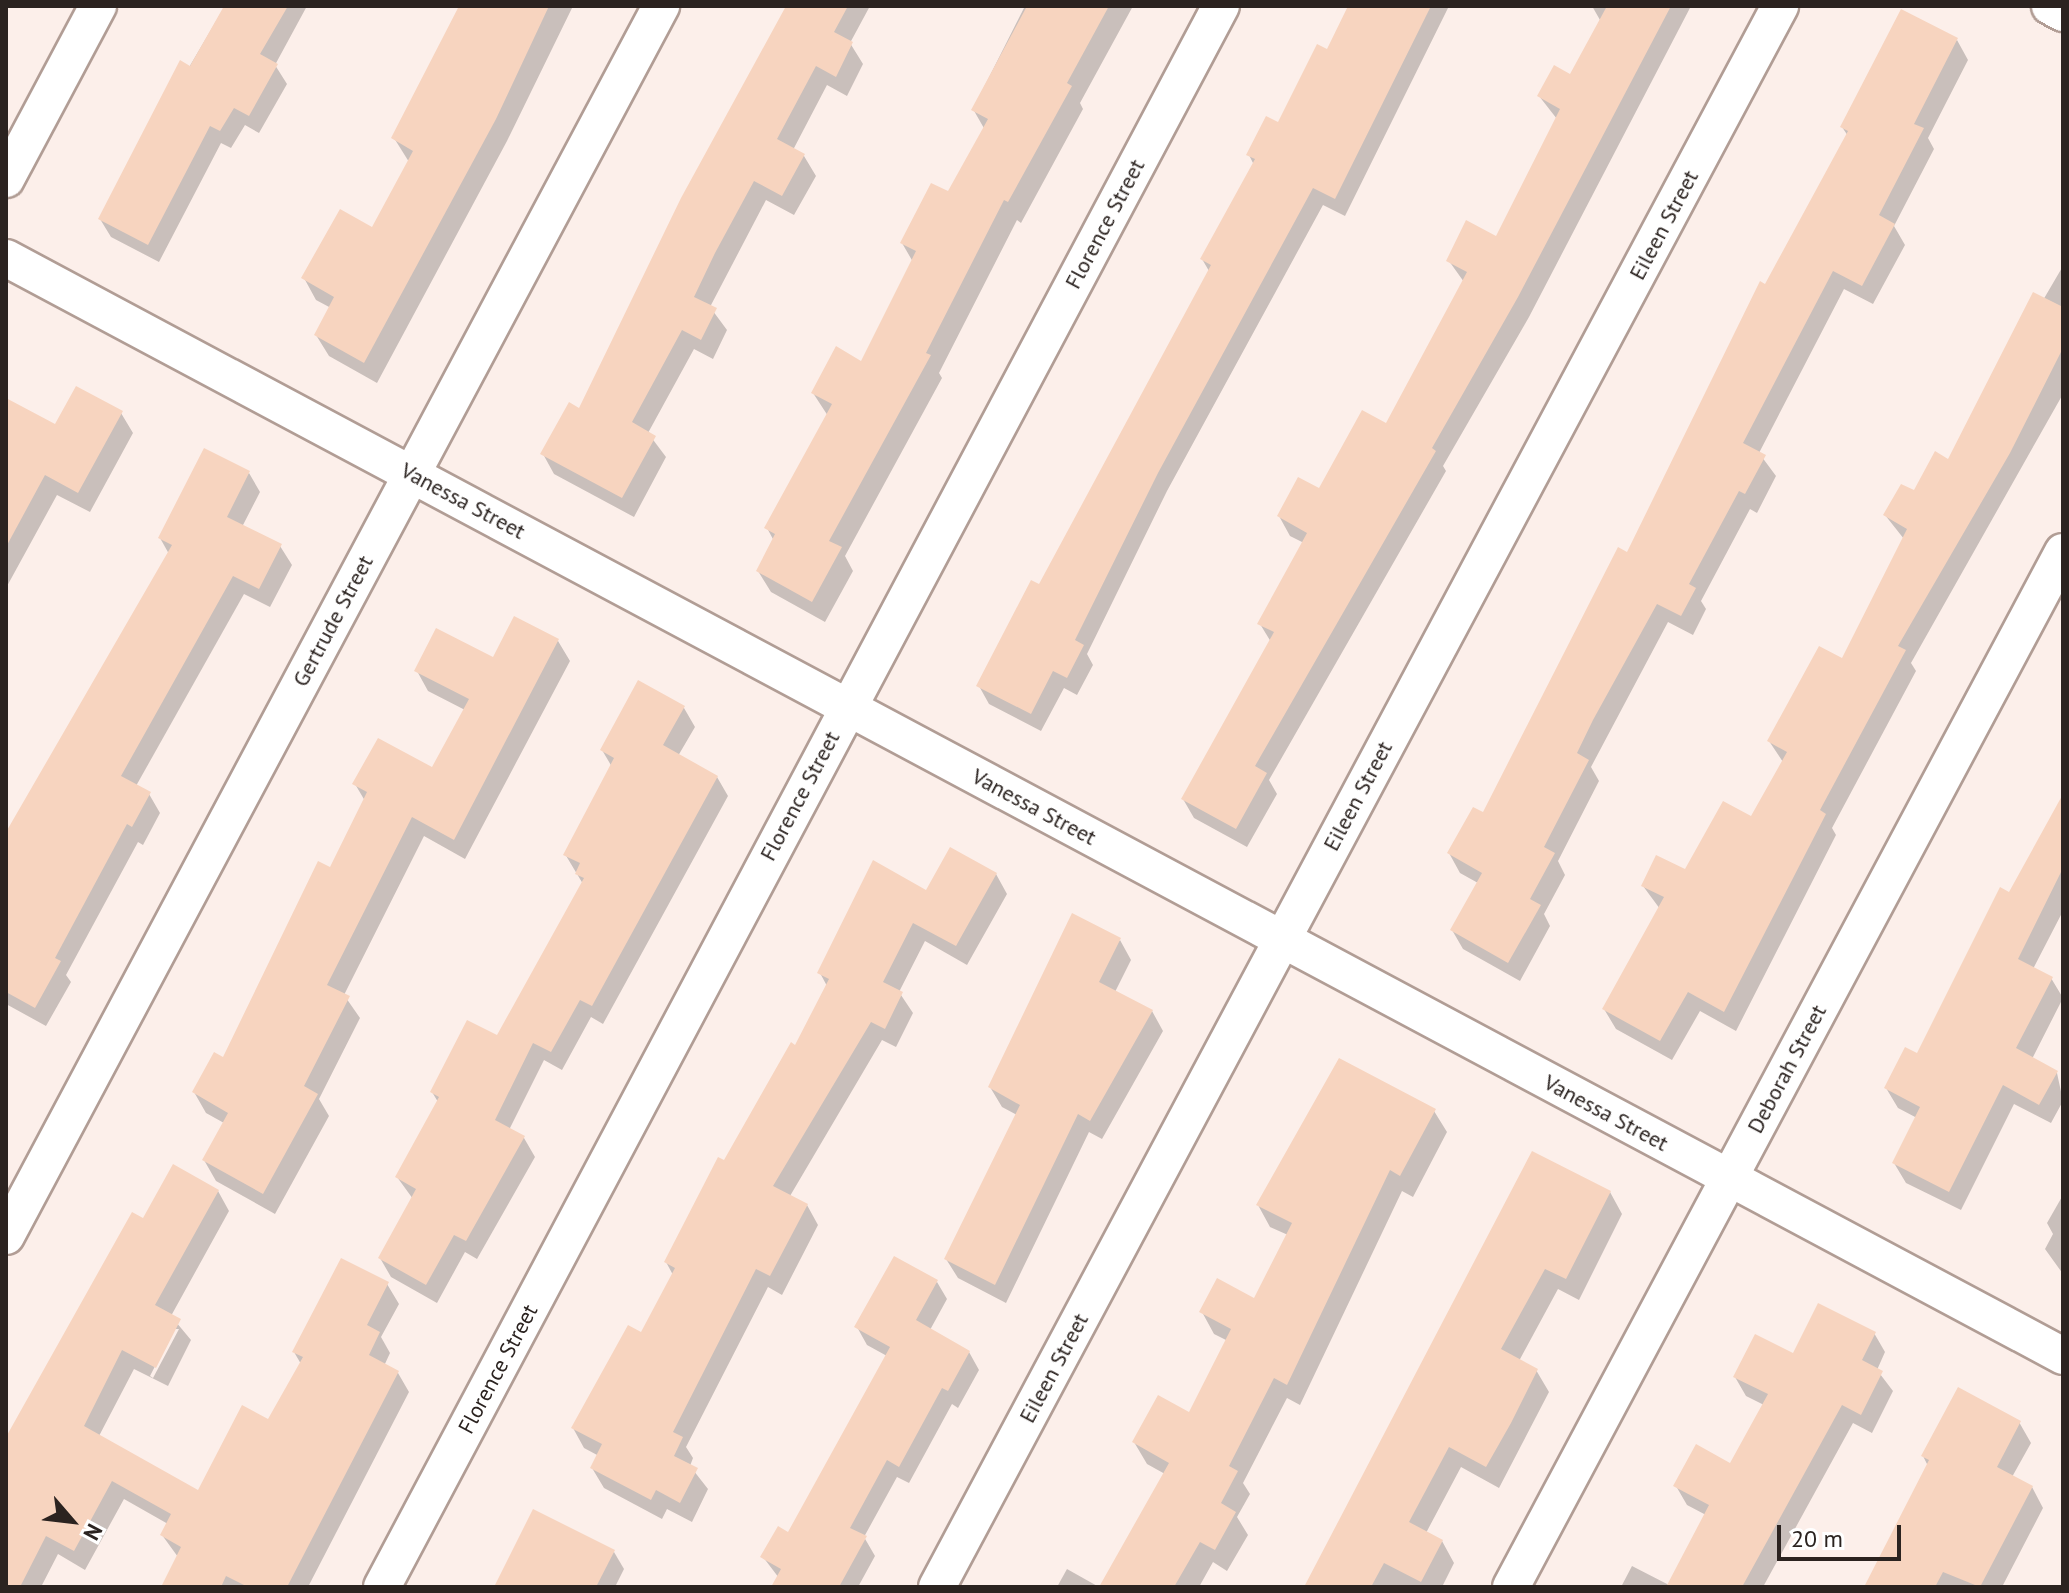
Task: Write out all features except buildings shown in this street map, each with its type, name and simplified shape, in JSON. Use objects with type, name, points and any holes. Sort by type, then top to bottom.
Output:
[{"type":"street","points":[[6,179],[98,6]]},
{"type":"street","name":"Gertrude Street","points":[[6,1236],[661,6]]},
{"type":"street","name":"Florence Street","points":[[382,1587],[1221,6]]},
{"type":"street","name":"Eileen Street","points":[[937,1587],[1780,6]]},
{"type":"street","points":[[2050,6],[2063,13]]},
{"type":"street","name":"Vanessa Street","points":[[6,258],[2063,1356]]},
{"type":"street","name":"Deborah Street","points":[[1511,1587],[2063,552]]}]
